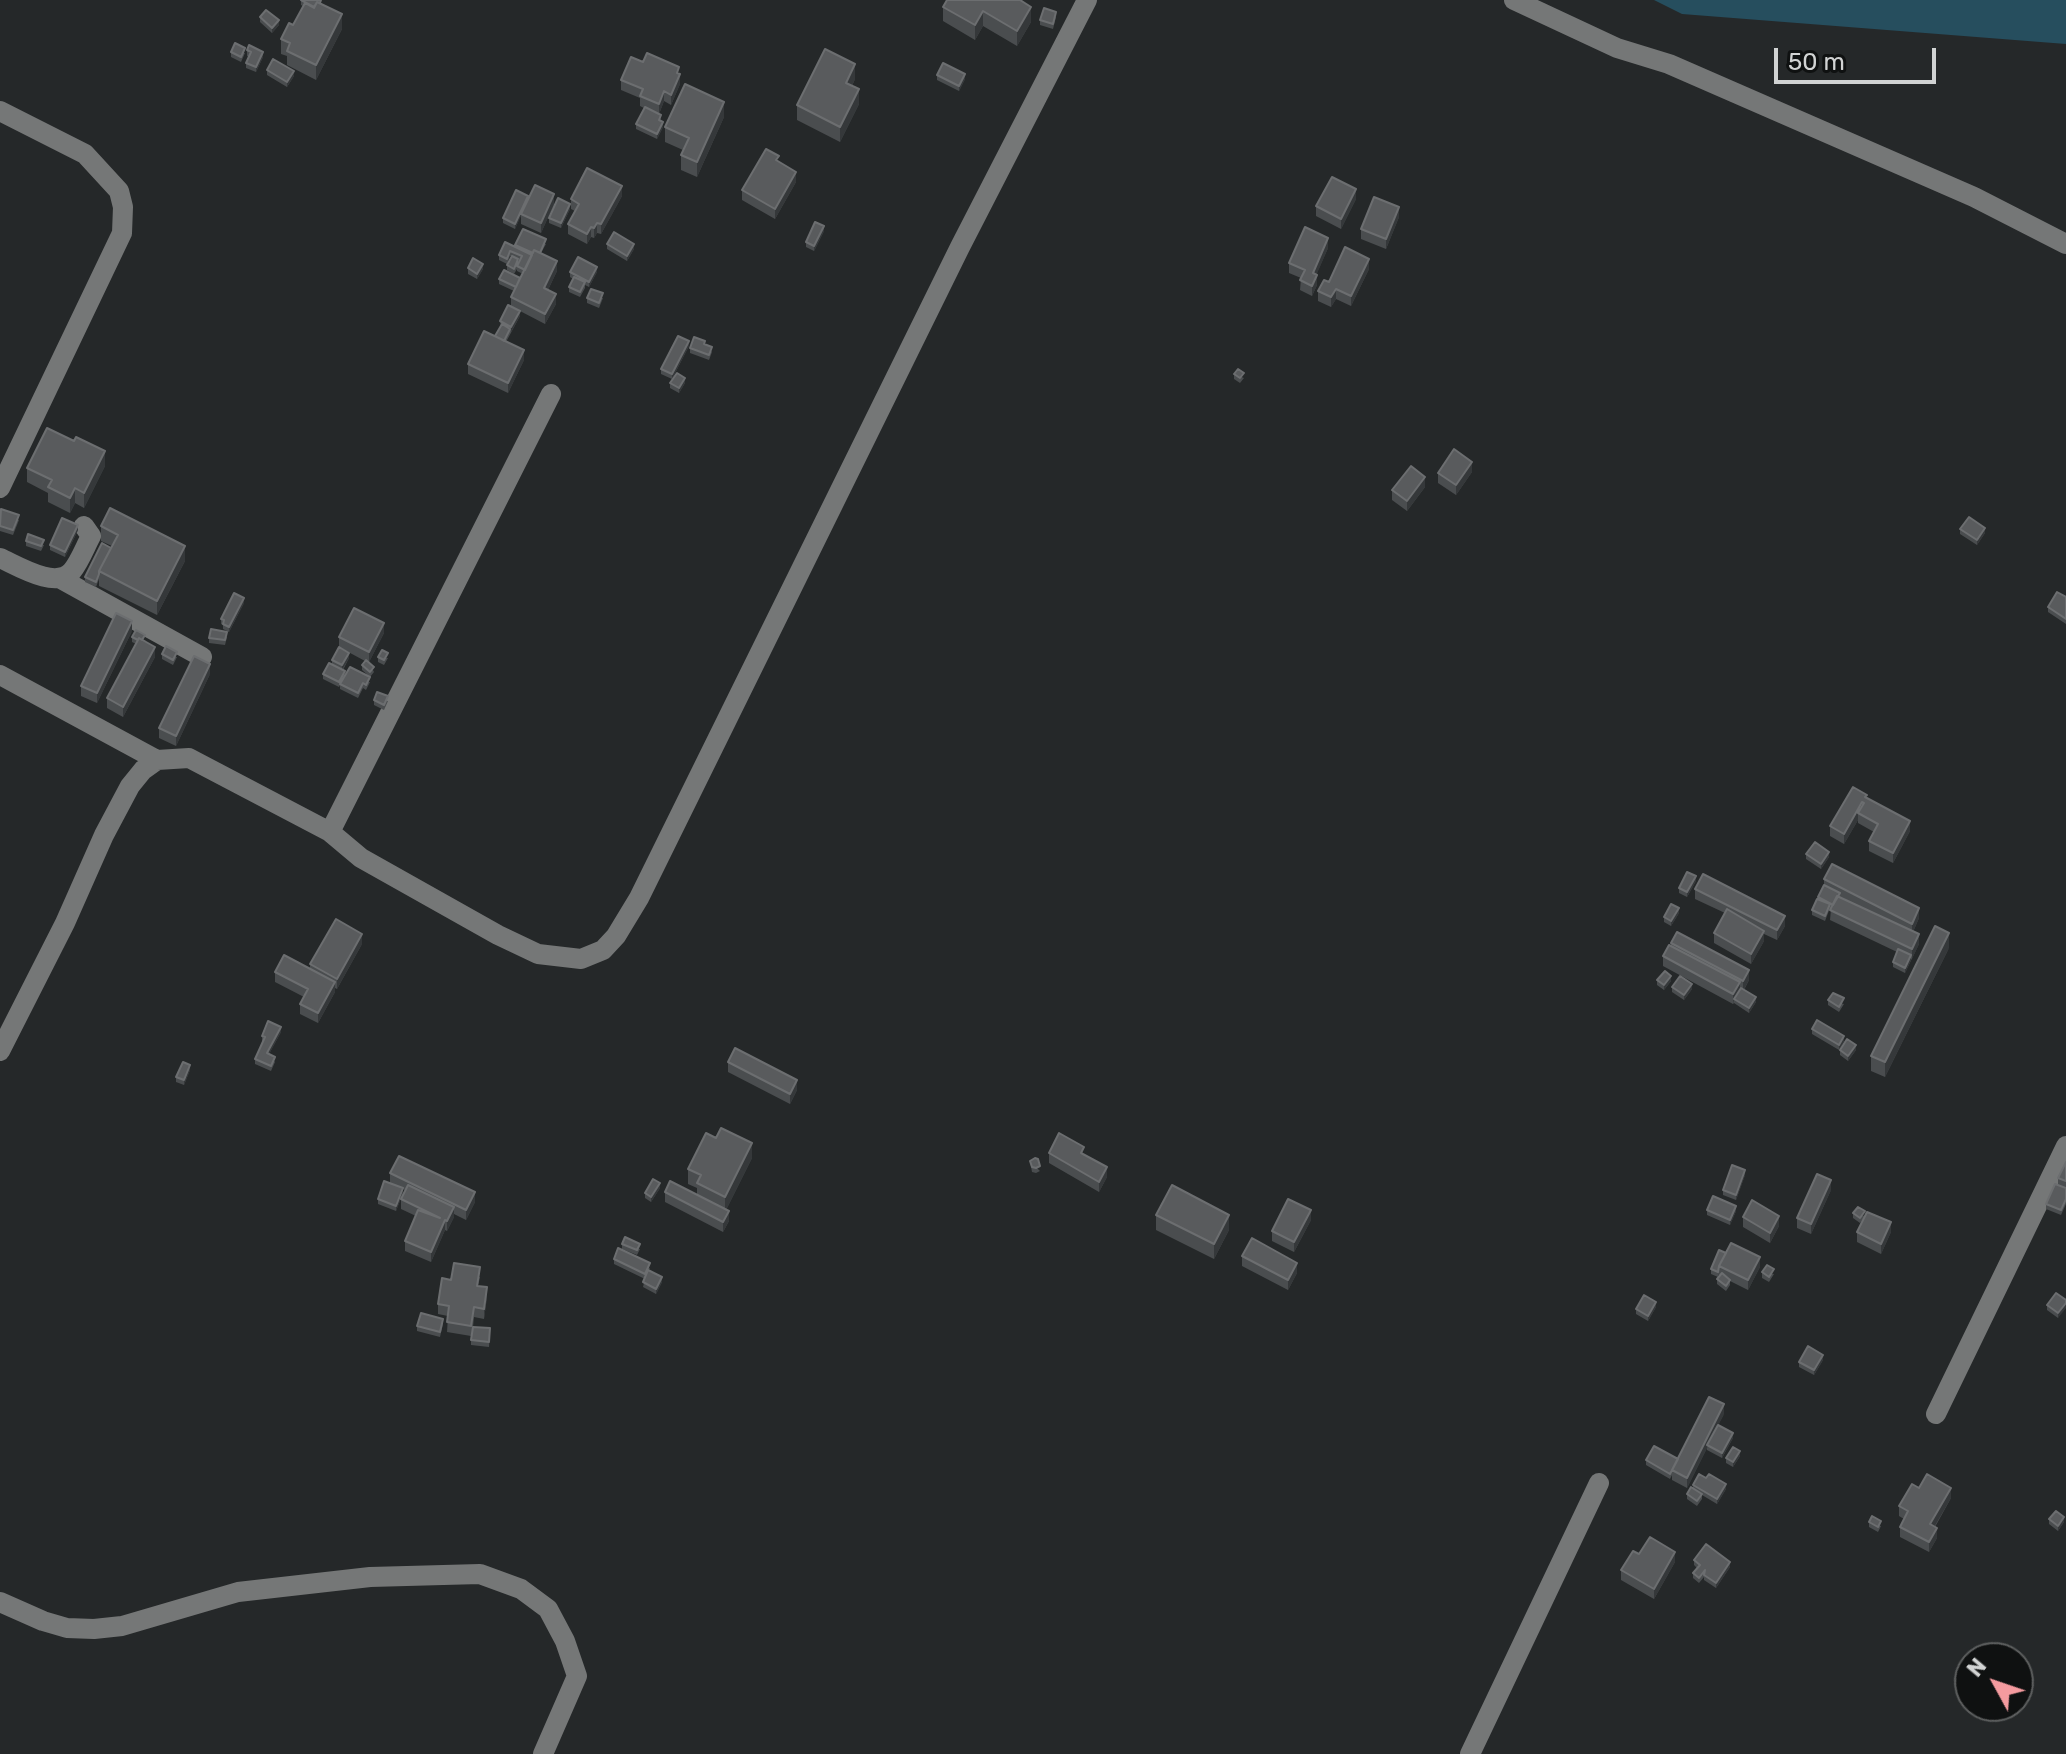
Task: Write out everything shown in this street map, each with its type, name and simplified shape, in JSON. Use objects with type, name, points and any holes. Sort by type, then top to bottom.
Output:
[{"type":"street","points":[[0,1051],[130,786],[143,770],[157,760],[189,758],[330,832],[361,858],[538,954],[581,959],[603,950],[616,936],[639,898],[933,301],[1087,0]]},
{"type":"street","points":[[1514,0],[1617,48],[1669,64],[1960,191],[2066,244]]},
{"type":"street","points":[[0,111],[85,154],[119,191],[123,207],[122,233],[0,488]]},
{"type":"street","points":[[330,832],[551,394]]},
{"type":"street","points":[[61,579],[72,572],[91,536],[84,526]]},
{"type":"street","points":[[0,558],[50,579],[61,579],[202,657]]},
{"type":"street","points":[[0,675],[157,760]]},
{"type":"street","points":[[1936,1414],[2066,1146]]},
{"type":"street","points":[[1470,1754],[1599,1483]]},
{"type":"street","points":[[0,1602],[67,1628],[94,1629],[122,1626],[238,1592],[370,1577],[480,1574],[521,1589],[548,1609],[565,1641],[577,1676],[543,1754]]},
{"type":"shaded area","points":[[1654,0],[2066,0],[2066,44],[1682,14]]},
{"type":"building","points":[[301,0],[321,0],[314,7]]},
{"type":"building","points":[[947,0],[1020,0],[1031,7],[1017,31],[983,11],[975,25],[943,7]]},
{"type":"building","points":[[317,2],[342,14],[316,65],[287,51],[290,43],[281,39],[305,3],[314,8]]},
{"type":"building","points":[[1044,8],[1056,12],[1053,24],[1040,20]]},
{"type":"building","points":[[266,10],[279,20],[272,28],[260,17]]},
{"type":"building","points":[[235,43],[245,48],[241,57],[231,52]]},
{"type":"building","points":[[249,45],[263,52],[256,67],[246,63],[251,52],[247,50]]},
{"type":"building","points":[[825,49],[855,64],[846,83],[859,89],[840,127],[797,105]]},
{"type":"building","points":[[647,53],[679,67],[677,73],[680,74],[671,95],[664,91],[659,104],[640,96],[643,89],[621,80],[631,57],[643,62]]},
{"type":"building","points":[[273,59],[294,71],[287,82],[267,70]]},
{"type":"building","points":[[943,63],[965,74],[959,86],[937,75]]},
{"type":"building","points":[[685,84],[724,102],[697,162],[681,155],[689,138],[665,127]]},
{"type":"building","points":[[645,107],[661,115],[659,120],[663,122],[657,134],[636,124]]},
{"type":"building","points":[[766,149],[779,156],[776,160],[796,172],[775,209],[742,190]]},
{"type":"building","points":[[587,168],[622,186],[601,224],[591,227],[587,234],[568,224],[579,204],[571,199]]},
{"type":"building","points":[[1332,177],[1356,189],[1341,219],[1316,206]]},
{"type":"building","points":[[535,185],[554,194],[541,223],[521,214]]},
{"type":"building","points":[[516,190],[528,196],[515,224],[503,218]]},
{"type":"building","points":[[1374,197],[1399,207],[1386,239],[1361,229]]},
{"type":"building","points":[[558,198],[570,204],[561,223],[549,218]]},
{"type":"building","points":[[815,222],[824,226],[814,246],[806,242]]},
{"type":"building","points":[[1305,227],[1328,238],[1313,273],[1317,275],[1312,286],[1300,280],[1305,270],[1289,263]]},
{"type":"building","points":[[523,229],[546,239],[540,253],[515,245]]},
{"type":"building","points":[[614,232],[634,244],[627,256],[607,244]]},
{"type":"building","points":[[505,242],[532,255],[525,270],[517,266],[522,256],[510,251],[507,259],[499,255]]},
{"type":"building","points":[[1345,247],[1369,259],[1351,296],[1336,289],[1331,297],[1318,291],[1324,280],[1329,282]]},
{"type":"building","points":[[534,250],[557,261],[544,288],[556,294],[545,314],[511,297]]},
{"type":"building","points":[[512,256],[518,259],[514,269],[507,265]]},
{"type":"building","points":[[578,257],[597,267],[589,282],[570,272]]},
{"type":"building","points":[[473,258],[483,264],[477,274],[468,268]]},
{"type":"building","points":[[504,270],[520,278],[516,287],[499,279]]},
{"type":"building","points":[[574,277],[585,282],[580,292],[569,287]]},
{"type":"building","points":[[591,289],[603,293],[599,303],[587,298]]},
{"type":"building","points":[[508,305],[520,311],[511,327],[500,321]]},
{"type":"building","points":[[502,324],[510,329],[504,341],[495,336]]},
{"type":"building","points":[[484,331],[524,350],[508,383],[468,364]]},
{"type":"building","points":[[678,336],[689,341],[672,374],[661,369]]},
{"type":"building","points":[[694,337],[712,347],[709,355],[690,348]]},
{"type":"building","points":[[1238,369],[1244,373],[1240,378],[1234,374]]},
{"type":"building","points":[[677,373],[685,378],[679,388],[670,383]]},
{"type":"building","points":[[47,428],[105,451],[84,493],[75,488],[70,498],[48,487],[52,480],[27,468]]},
{"type":"building","points":[[1454,449],[1472,462],[1456,485],[1438,473]]},
{"type":"building","points":[[1411,466],[1425,477],[1407,501],[1392,490]]},
{"type":"building","points":[[110,508],[185,546],[157,601],[99,571],[118,535],[101,526]]},
{"type":"building","points":[[1,509],[19,515],[13,530],[0,526]]},
{"type":"building","points":[[1969,517],[1985,528],[1977,540],[1960,529]]},
{"type":"building","points":[[62,518],[78,525],[65,552],[50,545]]},
{"type":"building","points":[[28,534],[44,540],[41,546],[26,541]]},
{"type":"building","points":[[102,543],[111,548],[96,582],[85,577]]},
{"type":"building","points":[[2057,592],[2066,597],[2066,619],[2048,607]]},
{"type":"building","points":[[234,593],[244,598],[229,627],[221,619]]},
{"type":"building","points":[[354,608],[384,623],[369,652],[339,637]]},
{"type":"building","points":[[116,613],[132,621],[97,693],[81,686]]},
{"type":"building","points":[[211,629],[227,632],[225,640],[209,638]]},
{"type":"building","points":[[136,630],[145,635],[142,640],[132,637]]},
{"type":"building","points":[[139,638],[155,647],[123,707],[107,698]]},
{"type":"building","points":[[166,646],[177,652],[173,660],[162,654]]},
{"type":"building","points":[[339,647],[349,653],[342,665],[332,660]]},
{"type":"building","points":[[382,650],[388,653],[384,660],[378,657]]},
{"type":"building","points":[[194,656],[210,664],[176,736],[159,728]]},
{"type":"building","points":[[366,660],[374,667],[370,672],[362,665]]},
{"type":"building","points":[[329,663],[345,671],[339,682],[323,674]]},
{"type":"building","points":[[350,667],[370,677],[358,693],[340,684]]},
{"type":"building","points":[[377,692],[388,696],[384,705],[374,700]]},
{"type":"building","points":[[1853,787],[1867,795],[1865,797],[1910,821],[1893,853],[1869,841],[1878,824],[1858,813],[1862,802],[1844,834],[1830,826]]},
{"type":"building","points":[[1815,842],[1829,852],[1821,864],[1806,854]]},
{"type":"building","points":[[1832,864],[1919,908],[1912,924],[1824,879]]},
{"type":"building","points":[[1687,872],[1696,876],[1687,892],[1679,888]]},
{"type":"building","points":[[1703,874],[1785,916],[1777,930],[1695,889]]},
{"type":"building","points":[[1824,885],[1840,893],[1833,905],[1818,897]]},
{"type":"building","points":[[1837,896],[1919,934],[1912,949],[1830,910]]},
{"type":"building","points":[[1817,899],[1830,904],[1825,916],[1812,910]]},
{"type":"building","points":[[1671,904],[1679,908],[1671,921],[1664,917]]},
{"type":"building","points":[[1727,909],[1764,931],[1751,954],[1714,933]]},
{"type":"building","points":[[336,919],[362,934],[337,979],[310,964]]},
{"type":"building","points":[[1935,926],[1949,933],[1885,1062],[1871,1056]]},
{"type":"building","points":[[1677,932],[1749,970],[1743,981],[1671,943]]},
{"type":"building","points":[[1669,945],[1740,982],[1733,994],[1663,956]]},
{"type":"building","points":[[1898,949],[1911,955],[1905,968],[1893,962]]},
{"type":"building","points":[[284,955],[335,982],[318,1013],[300,1004],[308,989],[275,972]]},
{"type":"building","points":[[1665,971],[1671,976],[1664,985],[1657,980]]},
{"type":"building","points":[[1680,976],[1692,984],[1684,995],[1672,987]]},
{"type":"building","points":[[1741,988],[1756,997],[1749,1008],[1734,999]]},
{"type":"building","points":[[1833,993],[1844,998],[1839,1007],[1828,1000]]},
{"type":"building","points":[[1817,1020],[1844,1036],[1839,1045],[1812,1029]]},
{"type":"building","points":[[268,1021],[281,1027],[267,1053],[275,1057],[271,1066],[255,1059]]},
{"type":"building","points":[[1847,1039],[1856,1045],[1848,1056],[1840,1050]]},
{"type":"building","points":[[735,1048],[797,1080],[790,1094],[728,1062]]},
{"type":"building","points":[[183,1062],[190,1065],[184,1080],[176,1077]]},
{"type":"building","points":[[721,1128],[752,1143],[725,1197],[697,1183],[701,1175],[688,1169],[706,1133],[716,1138]]},
{"type":"building","points":[[1059,1133],[1084,1147],[1081,1153],[1107,1167],[1099,1182],[1049,1153]]},
{"type":"building","points":[[399,1156],[475,1192],[466,1210],[390,1173]]},
{"type":"building","points":[[1035,1158],[1040,1166],[1036,1168],[1030,1161]]},
{"type":"building","points":[[2066,1162],[2066,1181],[2058,1178]]},
{"type":"building","points":[[1732,1165],[1745,1170],[1736,1195],[1723,1190]]},
{"type":"building","points":[[1817,1174],[1831,1180],[1811,1224],[1797,1218]]},
{"type":"building","points":[[653,1179],[660,1183],[651,1197],[645,1193]]},
{"type":"building","points":[[384,1181],[403,1188],[396,1206],[378,1199]]},
{"type":"building","points":[[670,1181],[729,1211],[723,1222],[665,1192]]},
{"type":"building","points":[[2055,1184],[2066,1188],[2066,1199],[2061,1210],[2046,1204]]},
{"type":"building","points":[[408,1185],[454,1207],[431,1252],[405,1241],[418,1210],[440,1218],[401,1199]]},
{"type":"building","points":[[1172,1185],[1229,1215],[1214,1244],[1156,1215]]},
{"type":"building","points":[[1713,1196],[1736,1206],[1730,1220],[1707,1210]]},
{"type":"building","points":[[1288,1199],[1311,1210],[1294,1242],[1272,1231]]},
{"type":"building","points":[[1752,1200],[1779,1216],[1770,1233],[1743,1217]]},
{"type":"building","points":[[1858,1207],[1865,1211],[1860,1218],[1853,1213]]},
{"type":"building","points":[[1867,1212],[1891,1222],[1881,1244],[1857,1232]]},
{"type":"building","points":[[625,1237],[640,1244],[637,1250],[622,1244]]},
{"type":"building","points":[[1252,1238],[1297,1263],[1288,1280],[1242,1256]]},
{"type":"building","points":[[1731,1243],[1760,1257],[1748,1280],[1719,1266]]},
{"type":"building","points":[[618,1248],[650,1263],[645,1274],[614,1259]]},
{"type":"building","points":[[1719,1250],[1726,1253],[1718,1272],[1711,1269]]},
{"type":"building","points":[[454,1263],[480,1267],[477,1286],[487,1287],[484,1309],[474,1307],[471,1326],[447,1322],[449,1306],[438,1304],[442,1278],[451,1280]]},
{"type":"building","points":[[1767,1265],[1774,1269],[1769,1277],[1762,1272]]},
{"type":"building","points":[[648,1270],[662,1277],[656,1289],[643,1282]]},
{"type":"building","points":[[1722,1273],[1730,1280],[1726,1286],[1717,1279]]},
{"type":"building","points":[[2056,1293],[2066,1300],[2058,1313],[2047,1305]]},
{"type":"building","points":[[1644,1295],[1656,1302],[1648,1316],[1636,1309]]},
{"type":"building","points":[[421,1313],[443,1319],[440,1332],[417,1326]]},
{"type":"building","points":[[473,1327],[490,1328],[489,1342],[471,1340]]},
{"type":"building","points":[[1808,1346],[1823,1355],[1814,1370],[1799,1362]]},
{"type":"building","points":[[1709,1397],[1724,1404],[1687,1478],[1672,1470]]},
{"type":"building","points":[[1718,1425],[1733,1433],[1722,1453],[1707,1445]]},
{"type":"building","points":[[1654,1446],[1678,1459],[1670,1474],[1646,1460]]},
{"type":"building","points":[[1733,1447],[1740,1451],[1733,1462],[1726,1458]]},
{"type":"building","points":[[1699,1474],[1706,1478],[1709,1474],[1726,1484],[1717,1499],[1693,1485]]},
{"type":"building","points":[[1927,1474],[1951,1488],[1930,1524],[1937,1528],[1929,1542],[1900,1527],[1908,1511],[1899,1506],[1912,1484],[1919,1488]]},
{"type":"building","points":[[1691,1487],[1702,1494],[1697,1501],[1687,1494]]},
{"type":"building","points":[[2056,1511],[2064,1517],[2058,1526],[2049,1519]]},
{"type":"building","points":[[1872,1516],[1881,1521],[1878,1527],[1869,1522]]},
{"type":"building","points":[[1650,1537],[1675,1552],[1654,1589],[1621,1570],[1633,1551],[1639,1554]]},
{"type":"building","points":[[1706,1544],[1730,1562],[1716,1583],[1704,1575],[1705,1570],[1699,1578],[1693,1573],[1700,1565],[1694,1560]]}]
